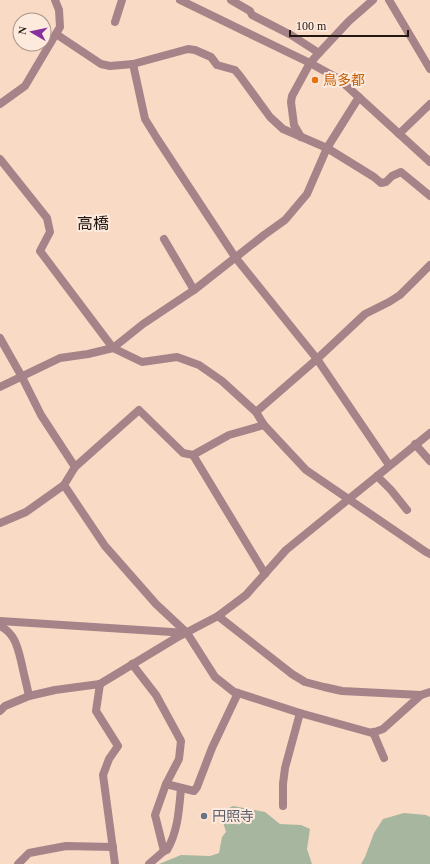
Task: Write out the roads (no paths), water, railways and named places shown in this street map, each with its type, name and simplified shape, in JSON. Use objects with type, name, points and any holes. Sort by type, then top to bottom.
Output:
[{"type":"street","points":[[0,104],[25,86],[60,27],[60,10],[55,0]]},
{"type":"street","points":[[115,22],[122,0]]},
{"type":"street","points":[[180,0],[310,63],[339,79],[399,134],[428,158]]},
{"type":"street","points":[[231,0],[250,11],[252,15],[291,35],[319,53]]},
{"type":"street","points":[[301,137],[294,124],[291,102],[292,96],[310,63],[349,21],[373,0]]},
{"type":"street","points":[[389,0],[430,69]]},
{"type":"street","points":[[56,34],[101,64],[110,66],[133,64],[188,49],[200,52],[211,57],[217,65],[235,70],[270,117],[283,129],[327,148],[374,177],[381,183],[386,182],[392,176],[402,172],[430,196]]},
{"type":"street","points":[[133,64],[145,119],[235,257],[317,359],[389,465]]},
{"type":"street","points":[[0,387],[60,358],[88,354],[113,348],[142,324],[194,290],[285,220],[308,194],[327,148],[359,97]]},
{"type":"street","points":[[399,134],[430,104]]},
{"type":"street","points":[[0,160],[47,218],[50,232],[40,250],[113,348],[142,362],[177,357],[199,365],[222,381],[256,412],[264,425],[306,470],[430,554]]},
{"type":"street","points":[[164,239],[194,290]]},
{"type":"street","points":[[256,412],[317,359],[365,314],[400,296],[430,265]]},
{"type":"street","points":[[0,338],[41,415],[75,467]]},
{"type":"street","points":[[0,523],[26,512],[64,484],[75,467],[138,410],[183,453],[193,455],[229,435],[264,425]]},
{"type":"street","points":[[0,711],[5,706],[29,696],[56,690],[100,684],[132,664],[218,616],[246,596],[286,550],[430,433]]},
{"type":"street","points":[[416,444],[430,461]]},
{"type":"street","points":[[193,455],[264,574]]},
{"type":"street","points":[[377,476],[391,490],[407,510]]},
{"type":"street","points":[[64,484],[105,546],[156,604],[187,633],[216,677],[234,692],[300,714],[373,732],[383,729],[421,695]]},
{"type":"street","points":[[218,616],[292,674],[306,682],[342,691],[421,695],[430,692]]},
{"type":"street","points":[[0,621],[187,633]]},
{"type":"street","points":[[0,626],[7,629],[19,650],[29,696]]},
{"type":"street","points":[[132,664],[156,695],[181,740],[179,759],[166,784],[155,815],[164,851]]},
{"type":"street","points":[[100,684],[96,711],[118,746],[109,759],[103,775],[115,864]]},
{"type":"street","points":[[166,784],[194,791],[238,693]]},
{"type":"street","points":[[283,806],[285,768],[300,714]]},
{"type":"street","points":[[373,732],[384,758]]},
{"type":"street","points":[[149,864],[167,850],[169,846],[177,826],[181,788]]},
{"type":"street","points":[[18,864],[29,853],[66,846],[113,847]]},
{"type":"place","name":"鳥多都","points":[[315,80]]},
{"type":"place","name":"円照寺","points":[[204,816]]},
{"type":"district","name":"高橋","points":[[93,223]]}]
